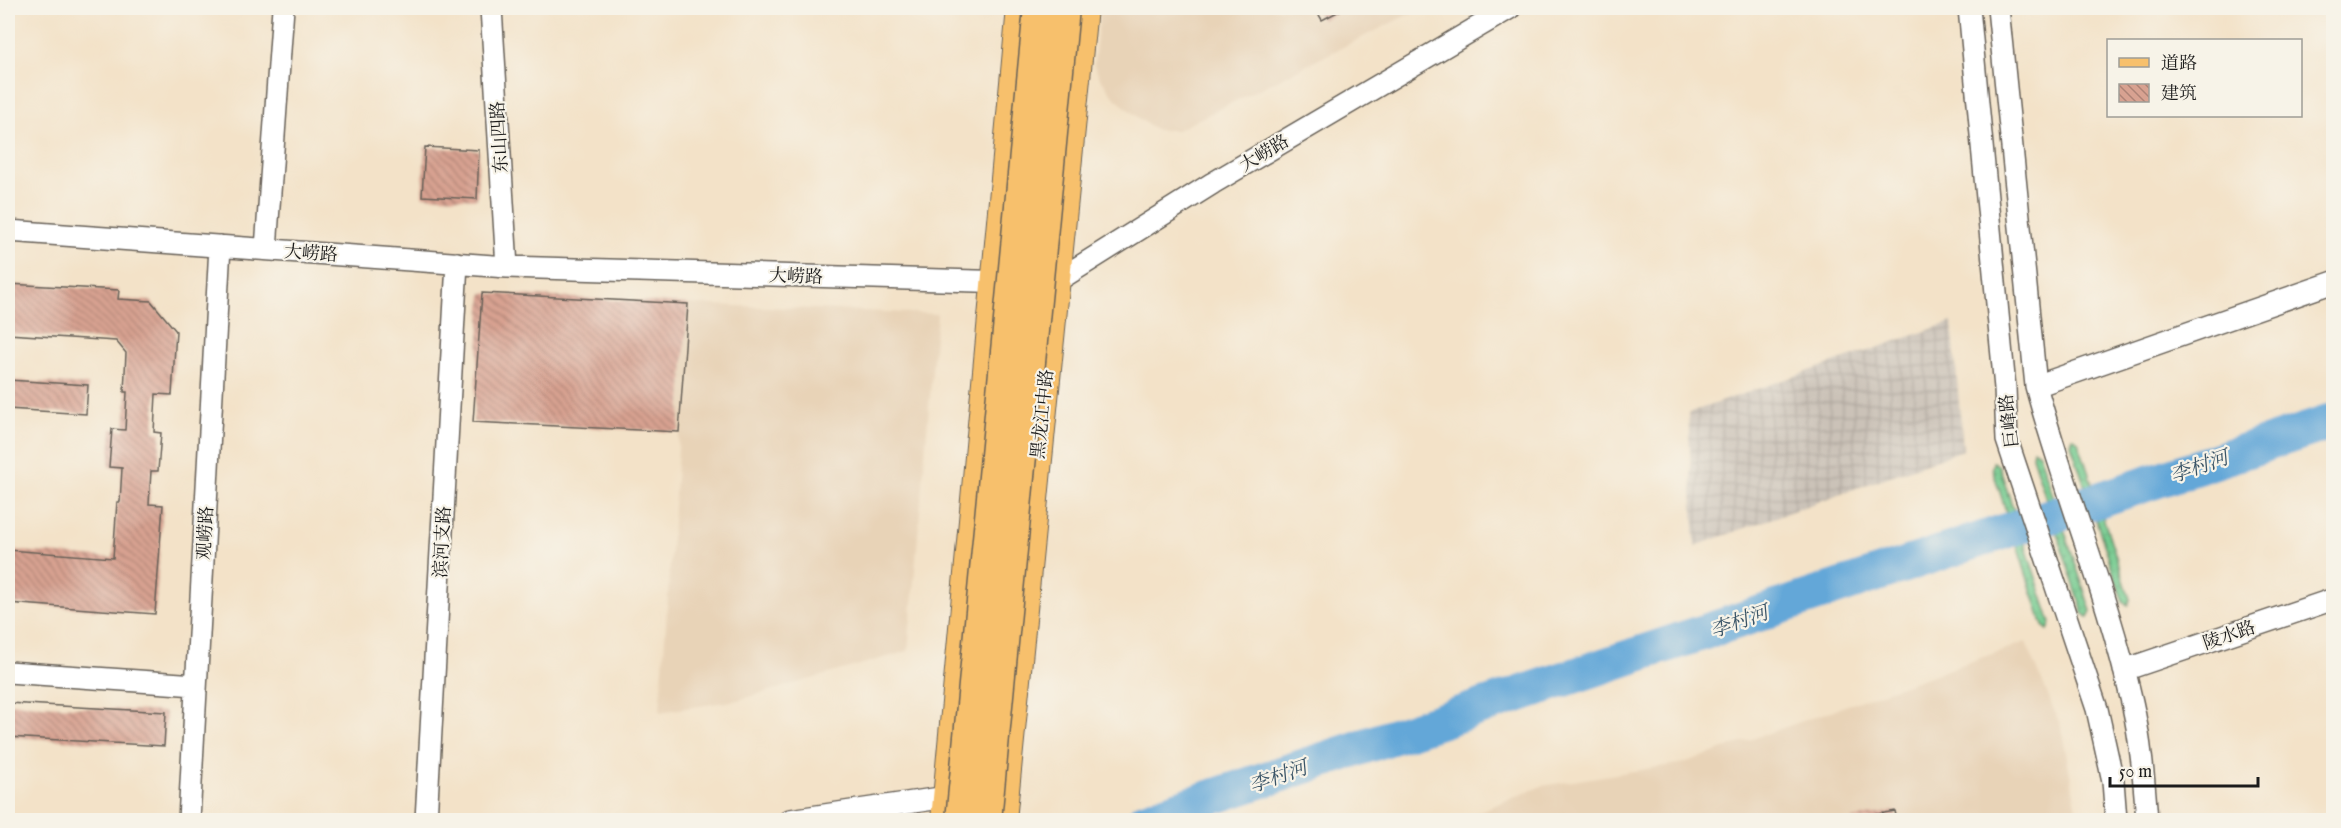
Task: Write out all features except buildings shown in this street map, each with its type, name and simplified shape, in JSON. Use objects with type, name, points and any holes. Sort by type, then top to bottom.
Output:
[{"type":"highway","points":[[950,813],[1039,8]]},
{"type":"highway","name":"黑龙江中路","points":[[986,820],[1064,8]]},
{"type":"main road","points":[[950,813],[1020,8]]},
{"type":"main road","name":"黑龙江中路","points":[[1003,820],[1084,8]]},
{"type":"street","points":[[266,249],[283,8]]},
{"type":"street","name":"东山四路","points":[[491,8],[507,267]]},
{"type":"street","name":"大崂路","points":[[8,231],[507,267],[1055,282],[1213,183],[1510,8]]},
{"type":"street","name":"巨峰路","points":[[1969,8],[2007,440],[2097,709],[2113,781],[2116,820]]},
{"type":"street","name":"巨峰路","points":[[1998,8],[2036,386],[2046,425],[2112,625],[2124,670],[2145,784],[2147,820]]},
{"type":"street","name":"观崂路","points":[[189,820],[220,246]]},
{"type":"street","name":"滨河支路","points":[[426,820],[457,263]]},
{"type":"street","points":[[2036,386],[2334,282]]},
{"type":"street","name":"陵水路","points":[[2124,670],[2334,599]]},
{"type":"street","points":[[8,672],[196,685]]},
{"type":"street","points":[[790,820],[950,813],[1006,788]]},
{"type":"shaded area","points":[[1100,8],[1421,8],[1177,130],[1157,130],[1116,99],[1100,78],[1094,65]]},
{"type":"shaded area","points":[[688,304],[937,314],[908,651],[738,700],[660,712]]},
{"type":"shaded area","points":[[1952,322],[1963,450],[1695,546],[1688,413]]},
{"type":"shaded area","points":[[2026,642],[2061,727],[2079,820],[1458,820],[1542,786],[1684,763]]},
{"type":"green space","points":[[2073,437],[2078,441],[2130,599],[2128,605],[2123,602],[2071,444]]},
{"type":"green space","points":[[2033,449],[2039,453],[2091,611],[2088,617],[2083,613],[2032,456]]},
{"type":"green space","points":[[1993,462],[1999,466],[2051,623],[2048,630],[2043,626],[1992,468]]},
{"type":"waterway","name":"李村河","points":[[1144,820],[2334,421]]}]
